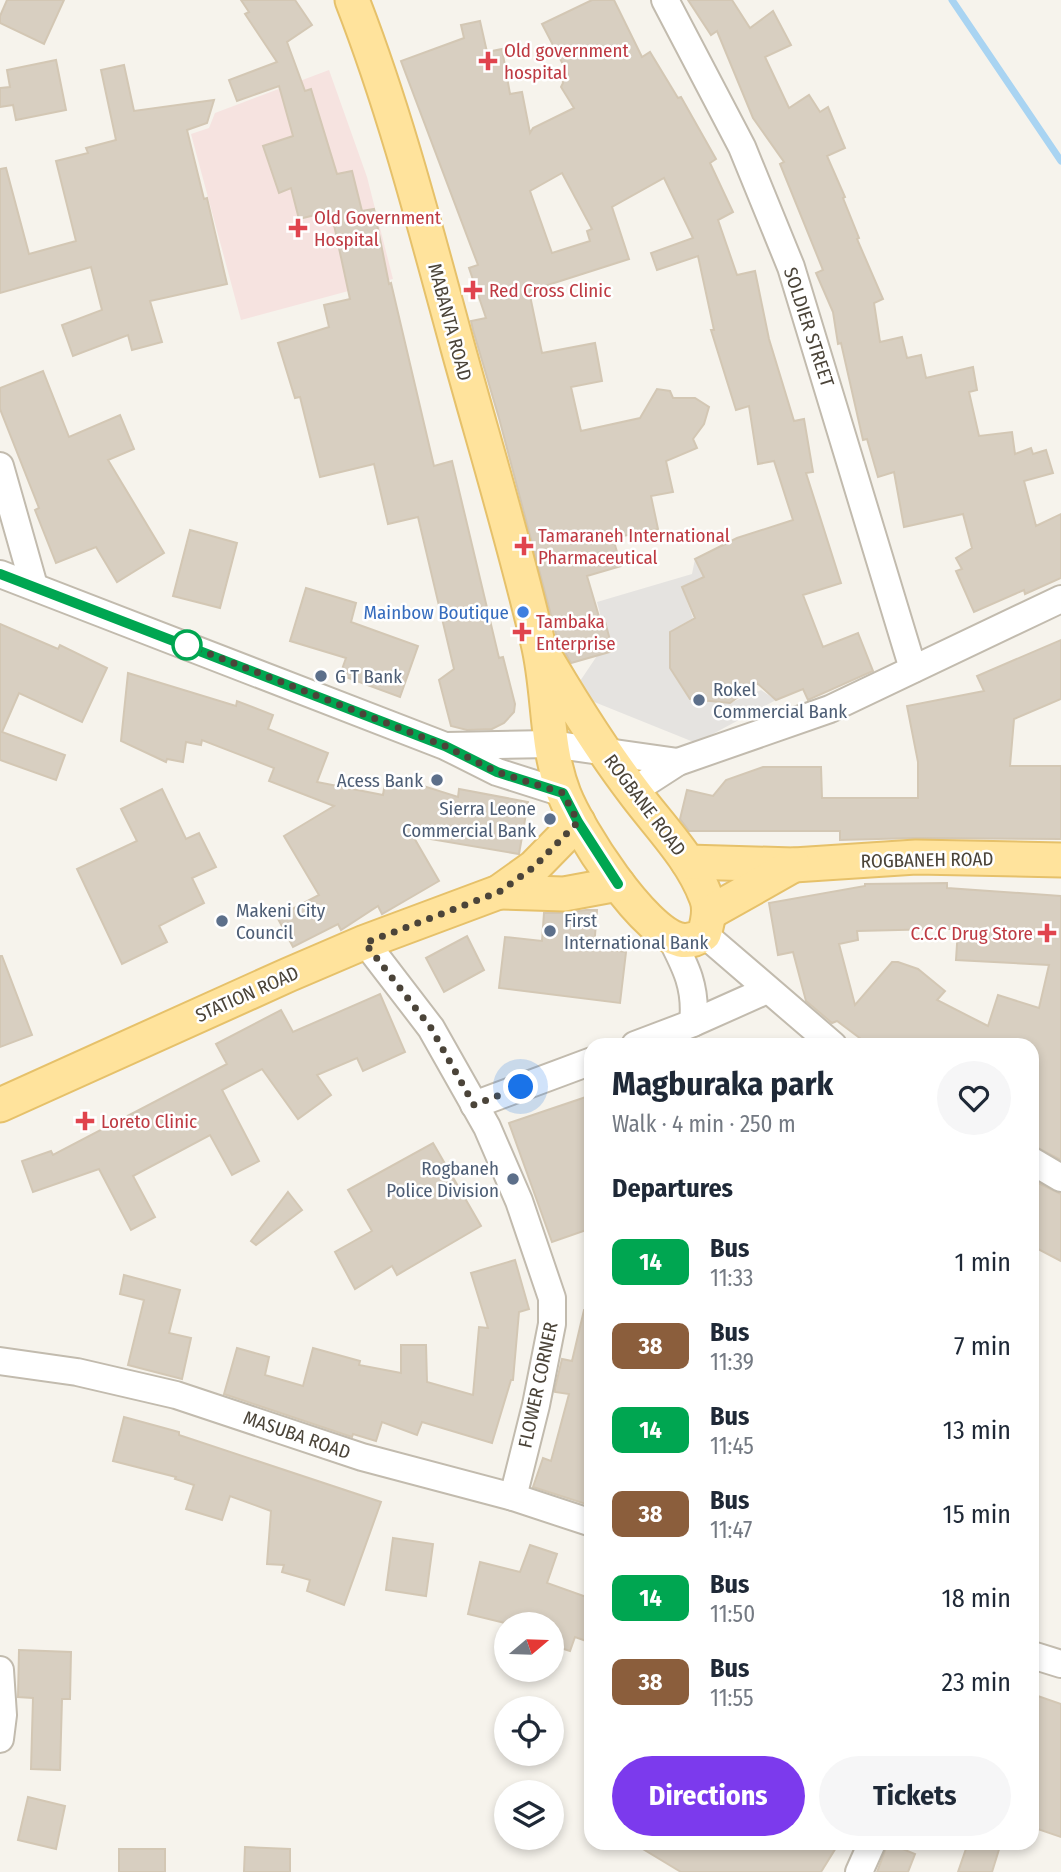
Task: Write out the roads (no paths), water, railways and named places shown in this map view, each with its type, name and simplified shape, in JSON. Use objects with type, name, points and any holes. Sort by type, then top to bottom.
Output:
[{"type":"main road","name":"MABANTA ROAD","points":[[352,0],[400,139],[539,646]]},
{"type":"main road","points":[[539,646],[551,744],[570,808],[618,884],[644,915],[670,936],[688,941],[707,923],[794,866]]},
{"type":"main road","name":"ROGBANE ROAD","points":[[539,646],[603,750],[688,863],[794,866]]},
{"type":"main road","name":"STATION ROAD","points":[[0,1105],[288,975],[499,892],[534,867],[570,808]]},
{"type":"main road","name":"ROGBANEH ROAD","points":[[794,866],[916,857],[1061,860]]},
{"type":"main road","points":[[688,863],[706,896],[707,923]]},
{"type":"main road","name":"STATION ROAD","points":[[499,892],[564,894],[618,884]]},
{"type":"street","name":"SOLDIER STREET","points":[[665,0],[742,147],[791,267],[913,670]]},
{"type":"street","points":[[0,466],[34,586]]},
{"type":"street","points":[[0,574],[445,746],[570,808]]},
{"type":"street","points":[[633,791],[678,762],[830,709],[1061,599]]},
{"type":"street","points":[[445,746],[551,744],[678,762]]},
{"type":"street","points":[[707,923],[768,990],[825,1038]]},
{"type":"street","points":[[670,936],[683,960],[694,995],[692,1023]]},
{"type":"street","name":"FLOWER CORNER","points":[[365,943],[431,1028],[487,1127],[519,1201],[552,1298],[553,1309],[536,1405],[513,1497]]},
{"type":"street","points":[[653,1038],[768,990]]},
{"type":"street","points":[[474,1105],[584,1064]]},
{"type":"street","points":[[1039,1165],[1061,1178]]},
{"type":"street","name":"MASUBA ROAD","points":[[0,1361],[77,1373],[176,1395],[362,1457],[513,1497],[584,1520]]},
{"type":"street","points":[[1039,1658],[1061,1664]]},
{"type":"street","points":[[0,1670],[4,1715],[0,1738]]},
{"type":"street","points":[[859,1872],[869,1850]]},
{"type":"waterway","points":[[952,0],[1061,161]]},
{"type":"place","name":"Old government hospital","points":[[488,61]]},
{"type":"place","name":"Old Government Hospital","points":[[298,228]]},
{"type":"place","name":"Red Cross Clinic","points":[[473,290]]},
{"type":"place","name":"Tamaraneh International Pharmaceutical","points":[[524,546]]},
{"type":"place","name":"Mainbow Boutique","points":[[523,612]]},
{"type":"place","name":"Tambaka Enterprise","points":[[522,632]]},
{"type":"place","name":"G T Bank","points":[[321,676]]},
{"type":"place","name":"Rokel Commercial Bank","points":[[699,700]]},
{"type":"place","name":"Acess Bank","points":[[437,780]]},
{"type":"place","name":"Sierra Leone Commercial Bank","points":[[550,819]]},
{"type":"place","name":"Makeni City Council","points":[[222,921]]},
{"type":"place","name":"First International Bank","points":[[550,931]]},
{"type":"place","name":"C.C.C Drug Store","points":[[1047,933]]},
{"type":"place","name":"Loreto Clinic","points":[[85,1121]]},
{"type":"place","name":"Rogbaneh Police Division","points":[[513,1179]]}]
